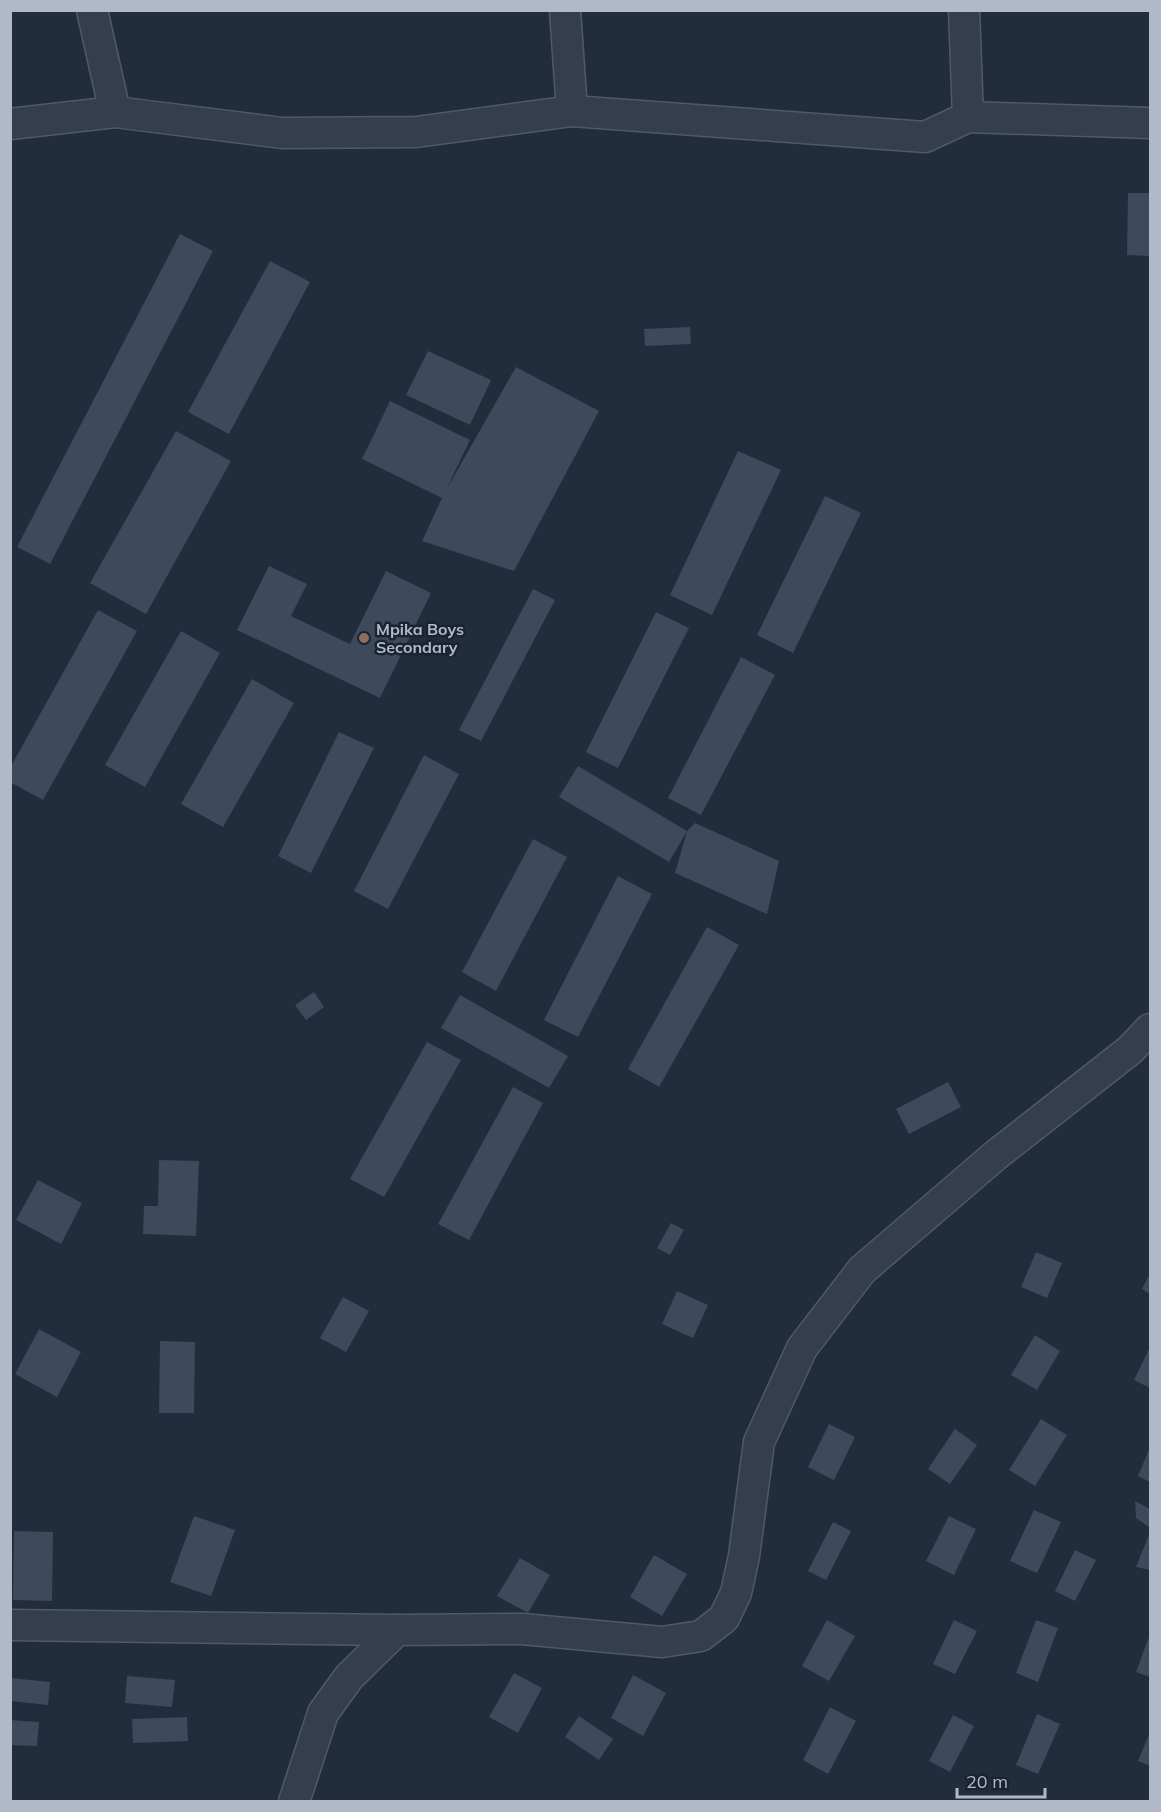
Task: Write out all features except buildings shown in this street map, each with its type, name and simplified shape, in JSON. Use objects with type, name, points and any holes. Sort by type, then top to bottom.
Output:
[{"type":"street","points":[[92,10],[115,112]]},
{"type":"street","points":[[566,10],[572,111]]},
{"type":"street","points":[[964,10],[968,117]]},
{"type":"street","points":[[10,124],[115,112],[282,133],[416,132],[572,111],[925,136],[968,117],[1150,123]]},
{"type":"street","points":[[10,1625],[397,1630],[522,1629],[662,1642],[700,1636],[724,1618],[736,1593],[744,1556],[759,1442],[802,1348],[862,1270],[996,1155],[1130,1050],[1150,1029]]},
{"type":"street","points":[[294,1802],[323,1713],[349,1677],[397,1630]]},
{"type":"place","name":"Mpika Boys Secondary","points":[[364,638]]}]
